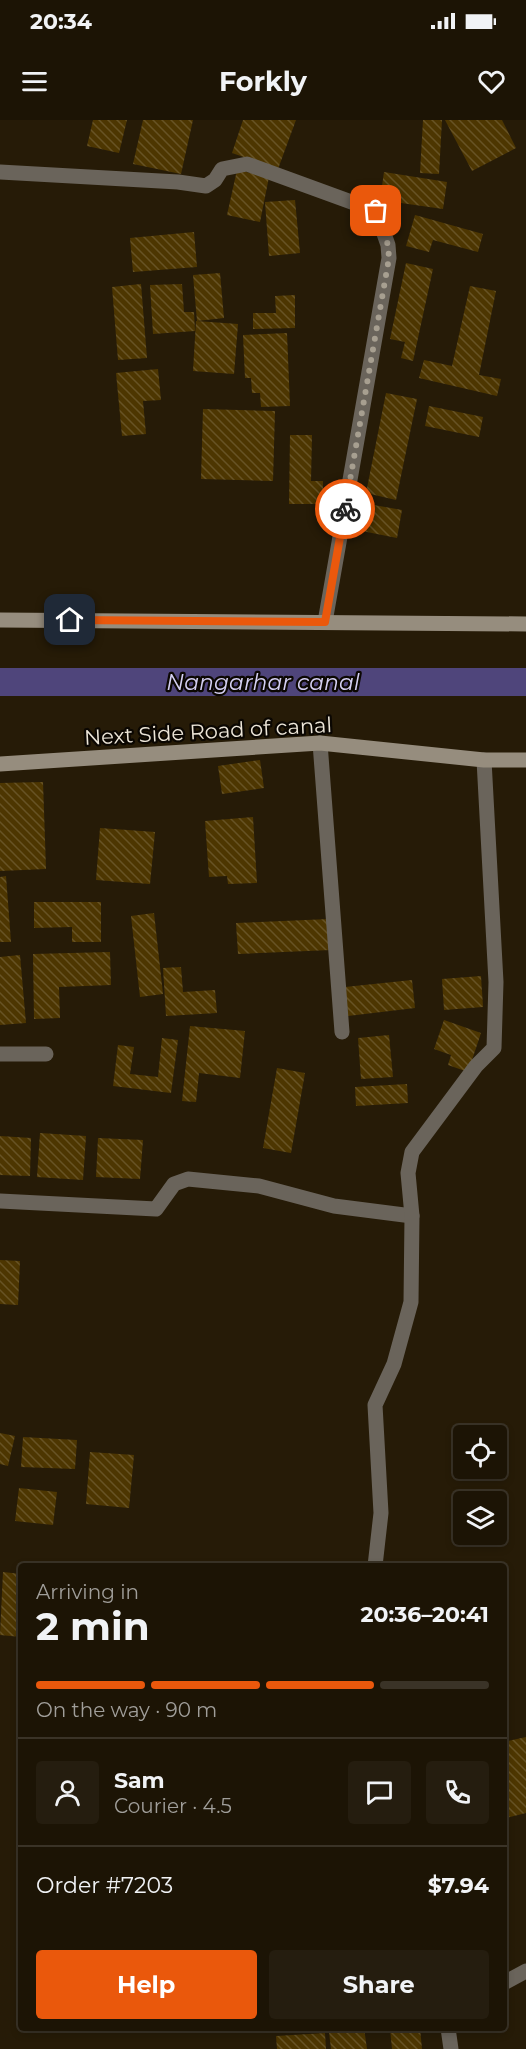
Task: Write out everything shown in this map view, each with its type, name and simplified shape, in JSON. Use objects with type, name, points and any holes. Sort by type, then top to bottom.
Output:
[{"type":"street","points":[[0,172],[178,182],[206,186],[215,180],[222,170],[247,164],[376,211],[388,245],[389,258],[325,622]]},
{"type":"street","points":[[0,620],[526,624]]},
{"type":"street","points":[[320,743],[342,1032]]},
{"type":"street","name":"Next Side Road of canal","points":[[0,764],[320,743],[484,760],[526,760]]},
{"type":"street","points":[[375,1563],[381,1513],[375,1405],[394,1364],[411,1302],[412,1216],[408,1173],[412,1152],[476,1066],[494,1048],[496,982],[484,760]]},
{"type":"street","points":[[0,1054],[46,1054]]},
{"type":"street","points":[[0,1201],[156,1209],[174,1184],[188,1179],[259,1186],[334,1206],[412,1216]]},
{"type":"street","points":[[507,1981],[526,1971]]},
{"type":"street","points":[[448,2031],[451,2049]]},
{"type":"building","points":[[93,120],[127,120],[119,153],[87,146]]},
{"type":"building","points":[[143,120],[193,120],[181,174],[133,164]]},
{"type":"building","points":[[243,120],[296,120],[278,169],[232,153]]},
{"type":"building","points":[[423,120],[442,120],[439,174],[420,173]]},
{"type":"building","points":[[445,120],[502,120],[516,148],[472,171]]},
{"type":"building","points":[[237,170],[269,177],[260,222],[227,215]]},
{"type":"building","points":[[384,172],[447,182],[443,209],[380,200]]},
{"type":"building","points":[[295,200],[300,253],[269,256],[265,202]]},
{"type":"building","points":[[415,215],[483,234],[478,252],[433,240],[429,252],[406,246]]},
{"type":"building","points":[[194,232],[197,267],[133,272],[130,238]]},
{"type":"building","points":[[406,263],[433,269],[413,361],[401,358],[405,342],[390,339]]},
{"type":"building","points":[[220,273],[224,318],[197,321],[193,275]]},
{"type":"building","points":[[141,284],[147,358],[118,360],[112,287]]},
{"type":"building","points":[[182,284],[184,312],[194,312],[195,331],[153,334],[150,285]]},
{"type":"building","points":[[470,286],[496,291],[479,375],[501,379],[497,396],[419,378],[424,360],[452,366]]},
{"type":"building","points":[[295,295],[295,328],[253,329],[253,313],[276,313],[275,296]]},
{"type":"building","points":[[196,321],[238,324],[234,374],[193,371]]},
{"type":"building","points":[[287,333],[290,406],[261,407],[260,393],[252,393],[251,378],[245,378],[243,335]]},
{"type":"building","points":[[158,369],[161,400],[143,401],[146,434],[122,436],[116,373]]},
{"type":"building","points":[[386,393],[417,399],[396,500],[366,493]]},
{"type":"building","points":[[429,406],[483,417],[479,437],[425,426]]},
{"type":"building","points":[[203,409],[275,411],[273,481],[201,479]]},
{"type":"building","points":[[290,435],[312,435],[311,481],[323,481],[323,504],[289,504]]},
{"type":"building","points":[[357,502],[402,510],[397,538],[352,529]]},
{"type":"building","points":[[260,760],[264,788],[222,794],[218,766]]},
{"type":"building","points":[[43,782],[46,869],[0,871],[0,783]]},
{"type":"building","points":[[253,817],[257,883],[228,884],[227,876],[209,877],[205,821]]},
{"type":"building","points":[[100,828],[155,832],[150,884],[96,880]]},
{"type":"building","points":[[6,876],[11,942],[0,942],[0,877]]},
{"type":"building","points":[[34,902],[101,902],[101,942],[72,942],[72,927],[34,928]]},
{"type":"building","points":[[154,913],[163,994],[140,997],[131,916]]},
{"type":"building","points":[[329,919],[331,950],[238,954],[236,923]]},
{"type":"building","points":[[110,952],[111,985],[59,987],[60,1018],[34,1019],[33,954]]},
{"type":"building","points":[[20,955],[26,1023],[0,1025],[0,957]]},
{"type":"building","points":[[181,967],[183,992],[215,990],[217,1013],[166,1016],[163,968]]},
{"type":"building","points":[[481,976],[483,1007],[444,1010],[442,979]]},
{"type":"building","points":[[412,980],[415,1008],[348,1016],[345,987]]},
{"type":"building","points":[[444,1020],[481,1033],[468,1072],[448,1065],[451,1055],[434,1049]]},
{"type":"building","points":[[190,1026],[245,1031],[240,1078],[199,1073],[196,1102],[182,1101]]},
{"type":"building","points":[[389,1035],[393,1077],[361,1079],[358,1038]]},
{"type":"building","points":[[162,1038],[178,1040],[171,1093],[113,1086],[118,1045],[134,1047],[130,1074],[158,1077]]},
{"type":"building","points":[[277,1068],[305,1073],[291,1153],[263,1148]]},
{"type":"building","points":[[407,1084],[408,1103],[356,1106],[355,1087]]},
{"type":"building","points":[[40,1133],[86,1136],[83,1180],[37,1177]]},
{"type":"building","points":[[0,1136],[31,1138],[30,1176],[0,1175]]},
{"type":"building","points":[[98,1138],[143,1140],[140,1179],[96,1177]]},
{"type":"building","points":[[0,1260],[20,1261],[18,1305],[0,1304]]},
{"type":"building","points":[[0,1433],[15,1436],[8,1466],[0,1464]]},
{"type":"building","points":[[23,1437],[77,1440],[75,1469],[21,1467]]},
{"type":"building","points":[[90,1452],[134,1455],[129,1508],[86,1504]]},
{"type":"building","points":[[19,1488],[57,1492],[53,1525],[15,1521]]},
{"type":"building","points":[[3,1572],[18,1574],[18,1637],[0,1635]]},
{"type":"building","points":[[526,1737],[526,1813],[507,1818],[507,1741]]},
{"type":"building","points":[[364,2031],[367,2049],[331,2049],[329,2032]]},
{"type":"building","points":[[390,2031],[420,2031],[422,2049],[392,2049]]},
{"type":"building","points":[[325,2033],[326,2049],[277,2049],[276,2036]]},
{"type":"waterway","name":"Nangarhar canal","points":[[0,682],[526,682]]},
{"type":"way so far","points":[[345,509],[389,258],[388,245],[376,211]]},
{"type":"route","points":[[70,620],[325,622],[345,509]]}]
